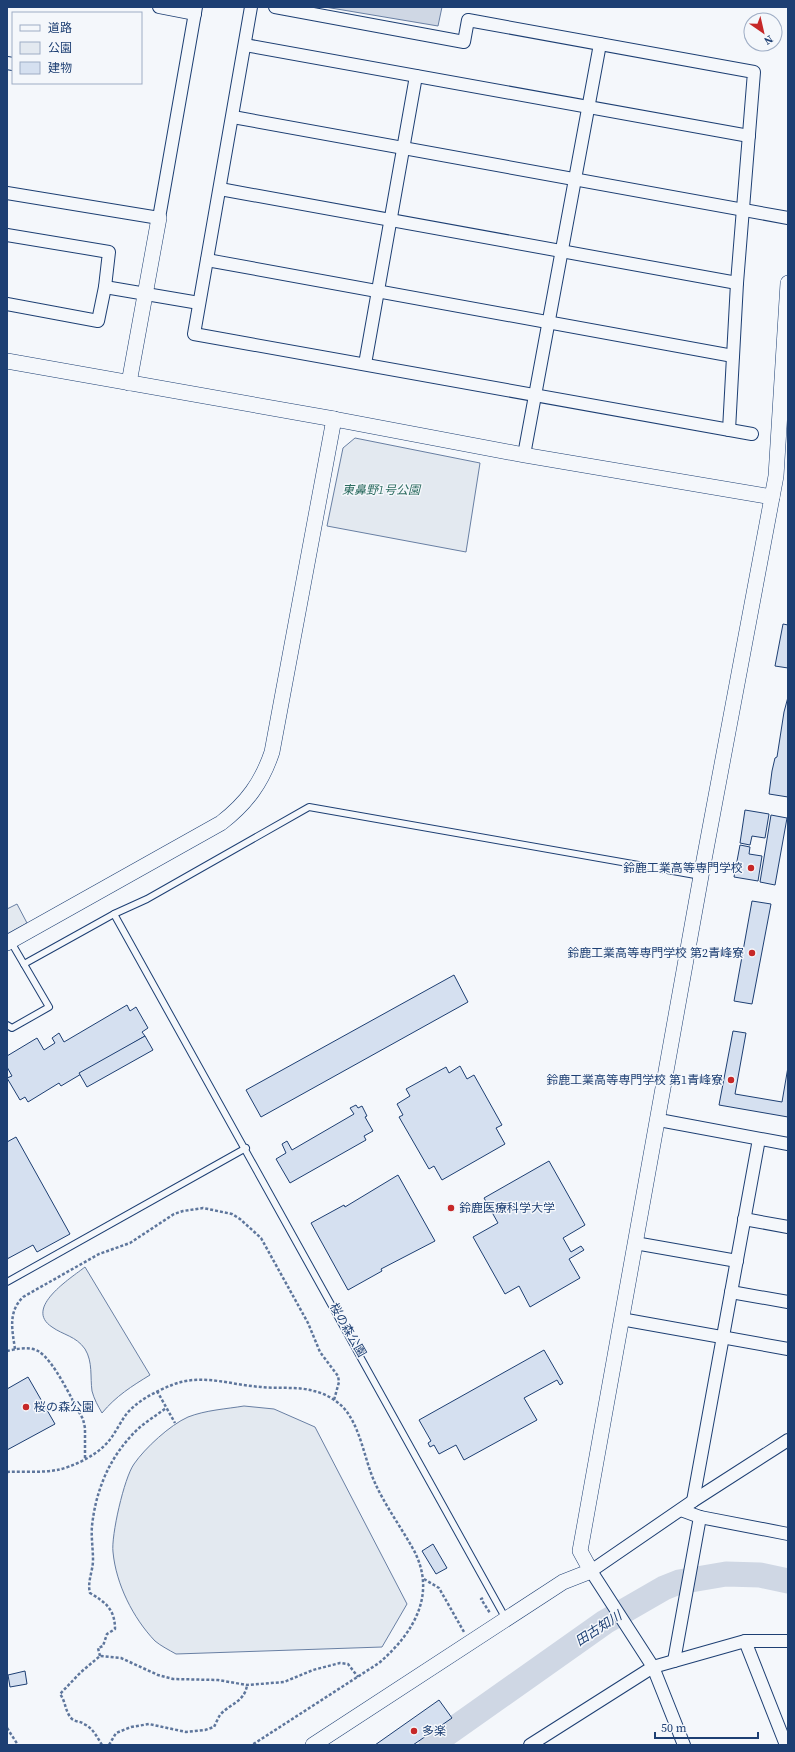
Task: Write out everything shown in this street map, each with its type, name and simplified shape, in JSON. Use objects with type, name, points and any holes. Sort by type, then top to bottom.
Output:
[{"type":"street","points":[[129,383],[196,10],[159,7]]},
{"type":"street","points":[[251,7],[194,334],[752,434]]},
{"type":"street","points":[[275,7],[464,42],[468,20],[754,72],[737,283],[729,430]]},
{"type":"street","points":[[245,44],[749,136]]},
{"type":"street","points":[[524,455],[600,44]]},
{"type":"street","points":[[365,364],[389,220],[404,148],[416,76]]},
{"type":"street","points":[[233,117],[788,218]]},
{"type":"street","points":[[220,189],[737,283]]},
{"type":"street","points":[[7,193],[159,218]]},
{"type":"street","points":[[7,235],[109,252],[105,287],[98,320],[7,304]]},
{"type":"street","points":[[207,260],[733,356]]},
{"type":"street","points":[[684,1745],[654,1668],[613,1606],[580,1551],[621,1319],[659,1120],[701,876],[772,497],[780,439],[788,283]]},
{"type":"street","points":[[105,287],[199,303]]},
{"type":"street","points":[[7,361],[334,419],[524,455],[772,497]]},
{"type":"street","points":[[9,942],[221,823],[244,804],[257,786],[272,752],[334,419]]},
{"type":"street","points":[[659,1120],[788,1144]]},
{"type":"street","points":[[693,1501],[759,1139]]},
{"type":"street","points":[[744,1219],[788,1227]]},
{"type":"street","points":[[635,1243],[736,1261]]},
{"type":"street","points":[[731,1292],[788,1302]]},
{"type":"street","points":[[621,1319],[788,1349]]},
{"type":"street","points":[[313,1745],[470,1642],[500,1618],[563,1582],[591,1571],[693,1501],[788,1440]]},
{"type":"street","points":[[681,1510],[700,1517],[788,1534]]},
{"type":"street","points":[[674,1661],[700,1517]]},
{"type":"street","points":[[745,1641],[786,1745]]},
{"type":"street","points":[[530,1745],[654,1668],[745,1641],[788,1641]]},
{"type":"lane","points":[[24,964],[114,914],[148,898],[303,809],[313,806],[701,876]]},
{"type":"lane","points":[[114,914],[246,1148],[500,1618]]},
{"type":"lane","points":[[7,1024],[12,1028],[49,1007],[24,964],[9,942]]},
{"type":"lane","points":[[7,1282],[246,1148]]},
{"type":"path","points":[[15,1349],[12,1316],[17,1303],[23,1296],[99,1254],[130,1243],[174,1214],[195,1209],[211,1209],[222,1211],[240,1219],[261,1238],[308,1323],[320,1352],[338,1376],[339,1382],[334,1400]]},
{"type":"path","points":[[7,1351],[27,1348],[37,1350],[49,1360],[82,1419],[85,1428],[85,1458]]},
{"type":"path","points":[[7,1472],[57,1470],[85,1458],[105,1446],[127,1414],[157,1392],[174,1384],[195,1380],[213,1380],[258,1387],[298,1388],[314,1391],[334,1400],[349,1414],[376,1484],[415,1552],[424,1579],[424,1595],[417,1617],[401,1641],[380,1663],[252,1745]]},
{"type":"path","points":[[157,1392],[175,1423]]},
{"type":"path","points":[[100,1656],[98,1648],[103,1646],[107,1634],[115,1629],[115,1621],[104,1601],[90,1593],[88,1587],[93,1563],[92,1526],[98,1495],[102,1480],[122,1448],[139,1428],[166,1408]]},
{"type":"path","points":[[424,1579],[439,1588],[470,1642]]},
{"type":"path","points":[[486,1595],[481,1599],[500,1618]]},
{"type":"path","points":[[102,1745],[94,1732],[84,1724],[74,1721],[67,1713],[65,1702],[60,1694],[81,1672],[100,1656],[121,1658],[158,1675],[173,1679],[218,1680],[247,1685],[284,1682],[313,1670],[340,1664],[348,1664],[358,1677]]},
{"type":"path","points":[[109,1745],[116,1733],[131,1727],[149,1724],[186,1732],[214,1727],[221,1714],[236,1704],[246,1692],[247,1685]]},
{"type":"path","points":[[7,1728],[18,1745]]},
{"type":"green space","name":"東鼻野1号公園","points":[[355,438],[480,463],[466,552],[327,526],[343,448]]},
{"type":"green space","points":[[17,904],[27,923],[7,934],[7,909]]},
{"type":"green space","points":[[85,1267],[150,1375],[119,1396],[102,1413],[92,1391],[88,1354],[74,1338],[52,1327],[45,1319],[43,1311],[52,1294]]},
{"type":"green space","points":[[244,1406],[274,1409],[315,1427],[407,1604],[382,1647],[176,1654],[155,1641],[133,1611],[122,1588],[113,1552],[116,1521],[122,1494],[130,1471],[145,1451],[158,1438],[174,1425],[188,1417],[216,1410]]},
{"type":"shaded area","points":[[325,7],[442,7],[438,26]]},
{"type":"building","points":[[783,624],[788,625],[788,668],[775,666]]},
{"type":"building","points":[[788,697],[788,797],[769,794],[772,771],[775,758],[777,757],[784,712]]},
{"type":"building","points":[[745,810],[769,814],[765,838],[752,836],[750,845],[740,843]]},
{"type":"building","points":[[771,815],[787,818],[775,885],[760,882]]},
{"type":"building","points":[[740,845],[750,847],[749,854],[762,856],[758,881],[734,877]]},
{"type":"building","name":"鈴鹿工業高等専門学校 第2青峰寮","points":[[752,901],[771,904],[752,1004],[734,1001]]},
{"type":"building","points":[[454,975],[468,1002],[261,1117],[246,1090]]},
{"type":"building","points":[[127,1005],[130,1011],[136,1007],[148,1028],[142,1032],[145,1036],[61,1086],[59,1083],[28,1102],[25,1097],[20,1100],[7,1078],[12,1076],[7,1067],[7,1056],[37,1038],[44,1050],[55,1043],[52,1038],[59,1033],[64,1042]]},
{"type":"building","name":"鈴鹿工業高等専門学校 第1青峰寮","points":[[733,1031],[746,1033],[735,1094],[782,1102],[788,1067],[788,1117],[719,1105]]},
{"type":"building","points":[[145,1036],[153,1050],[87,1087],[79,1073]]},
{"type":"building","points":[[460,1066],[467,1079],[474,1075],[502,1125],[496,1128],[505,1144],[442,1180],[434,1166],[429,1169],[399,1117],[403,1115],[397,1104],[410,1096],[406,1089],[446,1067],[449,1073]]},
{"type":"building","points":[[356,1105],[358,1108],[362,1106],[367,1116],[365,1117],[373,1131],[364,1136],[366,1140],[290,1183],[276,1159],[286,1153],[282,1144],[287,1141],[292,1150],[354,1114],[350,1108]]},
{"type":"building","points":[[16,1137],[70,1234],[37,1252],[33,1245],[7,1259],[7,1142]]},
{"type":"building","points":[[549,1161],[585,1225],[563,1238],[571,1252],[581,1246],[584,1250],[569,1259],[580,1278],[530,1307],[519,1286],[505,1294],[473,1237],[498,1223],[484,1198]]},
{"type":"building","points":[[398,1175],[435,1241],[381,1269],[382,1271],[348,1290],[311,1223],[344,1205],[345,1207]]},
{"type":"building","points":[[544,1350],[563,1383],[560,1385],[557,1380],[524,1398],[537,1420],[464,1460],[456,1445],[439,1454],[434,1445],[430,1447],[428,1443],[431,1441],[419,1420]]},
{"type":"building","name":"桜の森公園","points":[[28,1377],[55,1424],[7,1450],[7,1389]]},
{"type":"building","points":[[433,1544],[447,1568],[436,1574],[422,1551]]},
{"type":"building","points":[[25,1671],[27,1684],[10,1687],[8,1675]]},
{"type":"building","name":"多楽","points":[[439,1700],[452,1718],[413,1745],[375,1745]]},
{"type":"waterway","name":"田古知川","points":[[431,1745],[605,1622],[664,1588],[679,1582],[726,1574],[760,1575],[788,1581]]},
{"type":"place","name":"鈴鹿工業高等専門学校","points":[[751,868]]},
{"type":"place","name":"鈴鹿工業高等専門学校 第2青峰寮","points":[[752,953]]},
{"type":"place","name":"鈴鹿工業高等専門学校 第1青峰寮","points":[[731,1080]]},
{"type":"place","name":"鈴鹿医療科学大学","points":[[451,1208]]},
{"type":"place","name":"桜の森公園","points":[[26,1407]]},
{"type":"place","name":"多楽","points":[[414,1731]]}]
